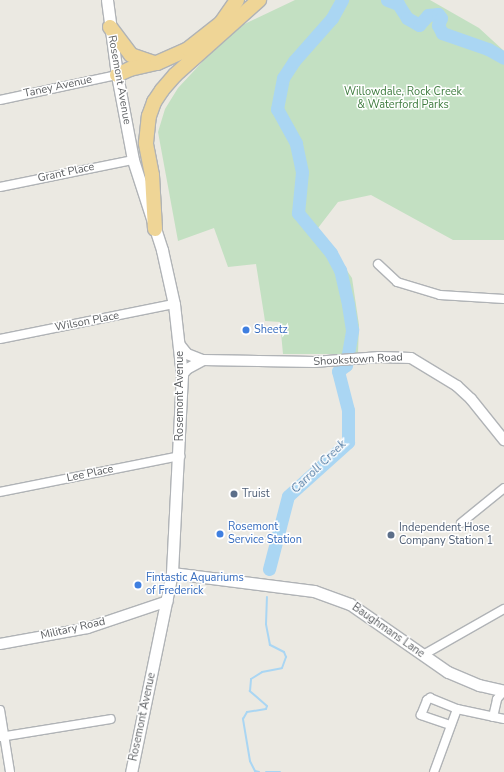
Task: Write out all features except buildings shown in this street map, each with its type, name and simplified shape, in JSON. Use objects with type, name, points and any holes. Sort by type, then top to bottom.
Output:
[{"type":"highway","points":[[117,75],[130,69],[157,63],[203,39],[221,23],[236,0]]},
{"type":"highway","points":[[155,229],[152,175],[146,143],[149,116],[162,90],[202,50],[258,0]]},
{"type":"highway","points":[[110,27],[131,55],[145,62],[157,63]]},
{"type":"highway","points":[[117,75],[155,72],[202,50]]},
{"type":"main road","name":"Rosemont Avenue","points":[[107,0],[117,75],[133,160],[155,229],[174,304],[180,345],[182,376],[180,456],[172,573],[168,600],[131,772]]},
{"type":"main road","name":"Baughmans Lane","points":[[172,573],[314,591],[350,604],[427,653],[448,672],[479,685],[504,691]]},
{"type":"street","name":"Taney Avenue","points":[[0,100],[117,75]]},
{"type":"street","name":"Grant Place","points":[[0,187],[133,160]]},
{"type":"street","points":[[378,264],[397,282],[440,295],[504,299]]},
{"type":"street","name":"Wilson Place","points":[[0,339],[174,304]]},
{"type":"street","name":"Shookstown Road","points":[[180,345],[187,354],[203,360],[336,360],[398,356],[411,358],[426,365],[471,399],[504,440]]},
{"type":"street","points":[[182,376],[187,369],[203,360]]},
{"type":"street","name":"Lee Place","points":[[0,492],[180,456]]},
{"type":"street","points":[[461,523],[504,488]]},
{"type":"street","name":"Military Road","points":[[0,644],[88,628],[168,600]]},
{"type":"street","points":[[427,653],[501,611]]},
{"type":"street","points":[[493,717],[496,699],[504,691]]},
{"type":"street","points":[[450,725],[421,715],[426,700],[430,698],[458,709],[504,718]]},
{"type":"street","points":[[434,772],[450,725],[458,709]]},
{"type":"street","points":[[0,710],[2,737],[10,772]]},
{"type":"street","points":[[2,737],[111,719]]},
{"type":"green space","name":"Willowdale, Rock Creek & Waterford Parks","points":[[295,0],[430,0],[479,28],[504,51],[504,240],[453,240],[371,195],[338,202],[318,228],[352,278],[359,325],[358,353],[354,359],[284,362],[339,354],[283,354],[280,322],[265,321],[256,264],[228,267],[214,228],[178,241],[158,132],[165,109],[178,88],[232,30]]},
{"type":"waterway","name":"Carroll Creek","points":[[269,569],[288,496],[348,442],[348,410],[338,371],[346,365],[352,330],[348,304],[340,270],[331,253],[298,213],[302,172],[296,143],[277,109],[283,78],[294,61],[332,18],[342,0]]},
{"type":"waterway","points":[[387,0],[398,4],[407,18],[419,25],[428,15],[438,14],[441,18],[438,25],[442,33],[488,49],[504,58]]},
{"type":"waterway","name":"Carroll Creek","points":[[259,772],[255,771],[250,761],[243,719],[247,712],[266,709],[267,706],[250,691],[251,679],[262,672],[282,668],[286,657],[284,652],[270,645],[266,624],[267,597]]},
{"type":"waterway","name":"Carroll Creek","points":[[266,772],[280,772]]},
{"type":"place","name":"Sheetz","points":[[246,330]]},
{"type":"place","name":"Truist","points":[[234,494]]},
{"type":"place","name":"Rosemont Service Station","points":[[220,534]]},
{"type":"place","name":"Independent Hose Company Station 1","points":[[391,535]]},
{"type":"place","name":"Fintastic Aquariums of Frederick","points":[[138,585]]}]
